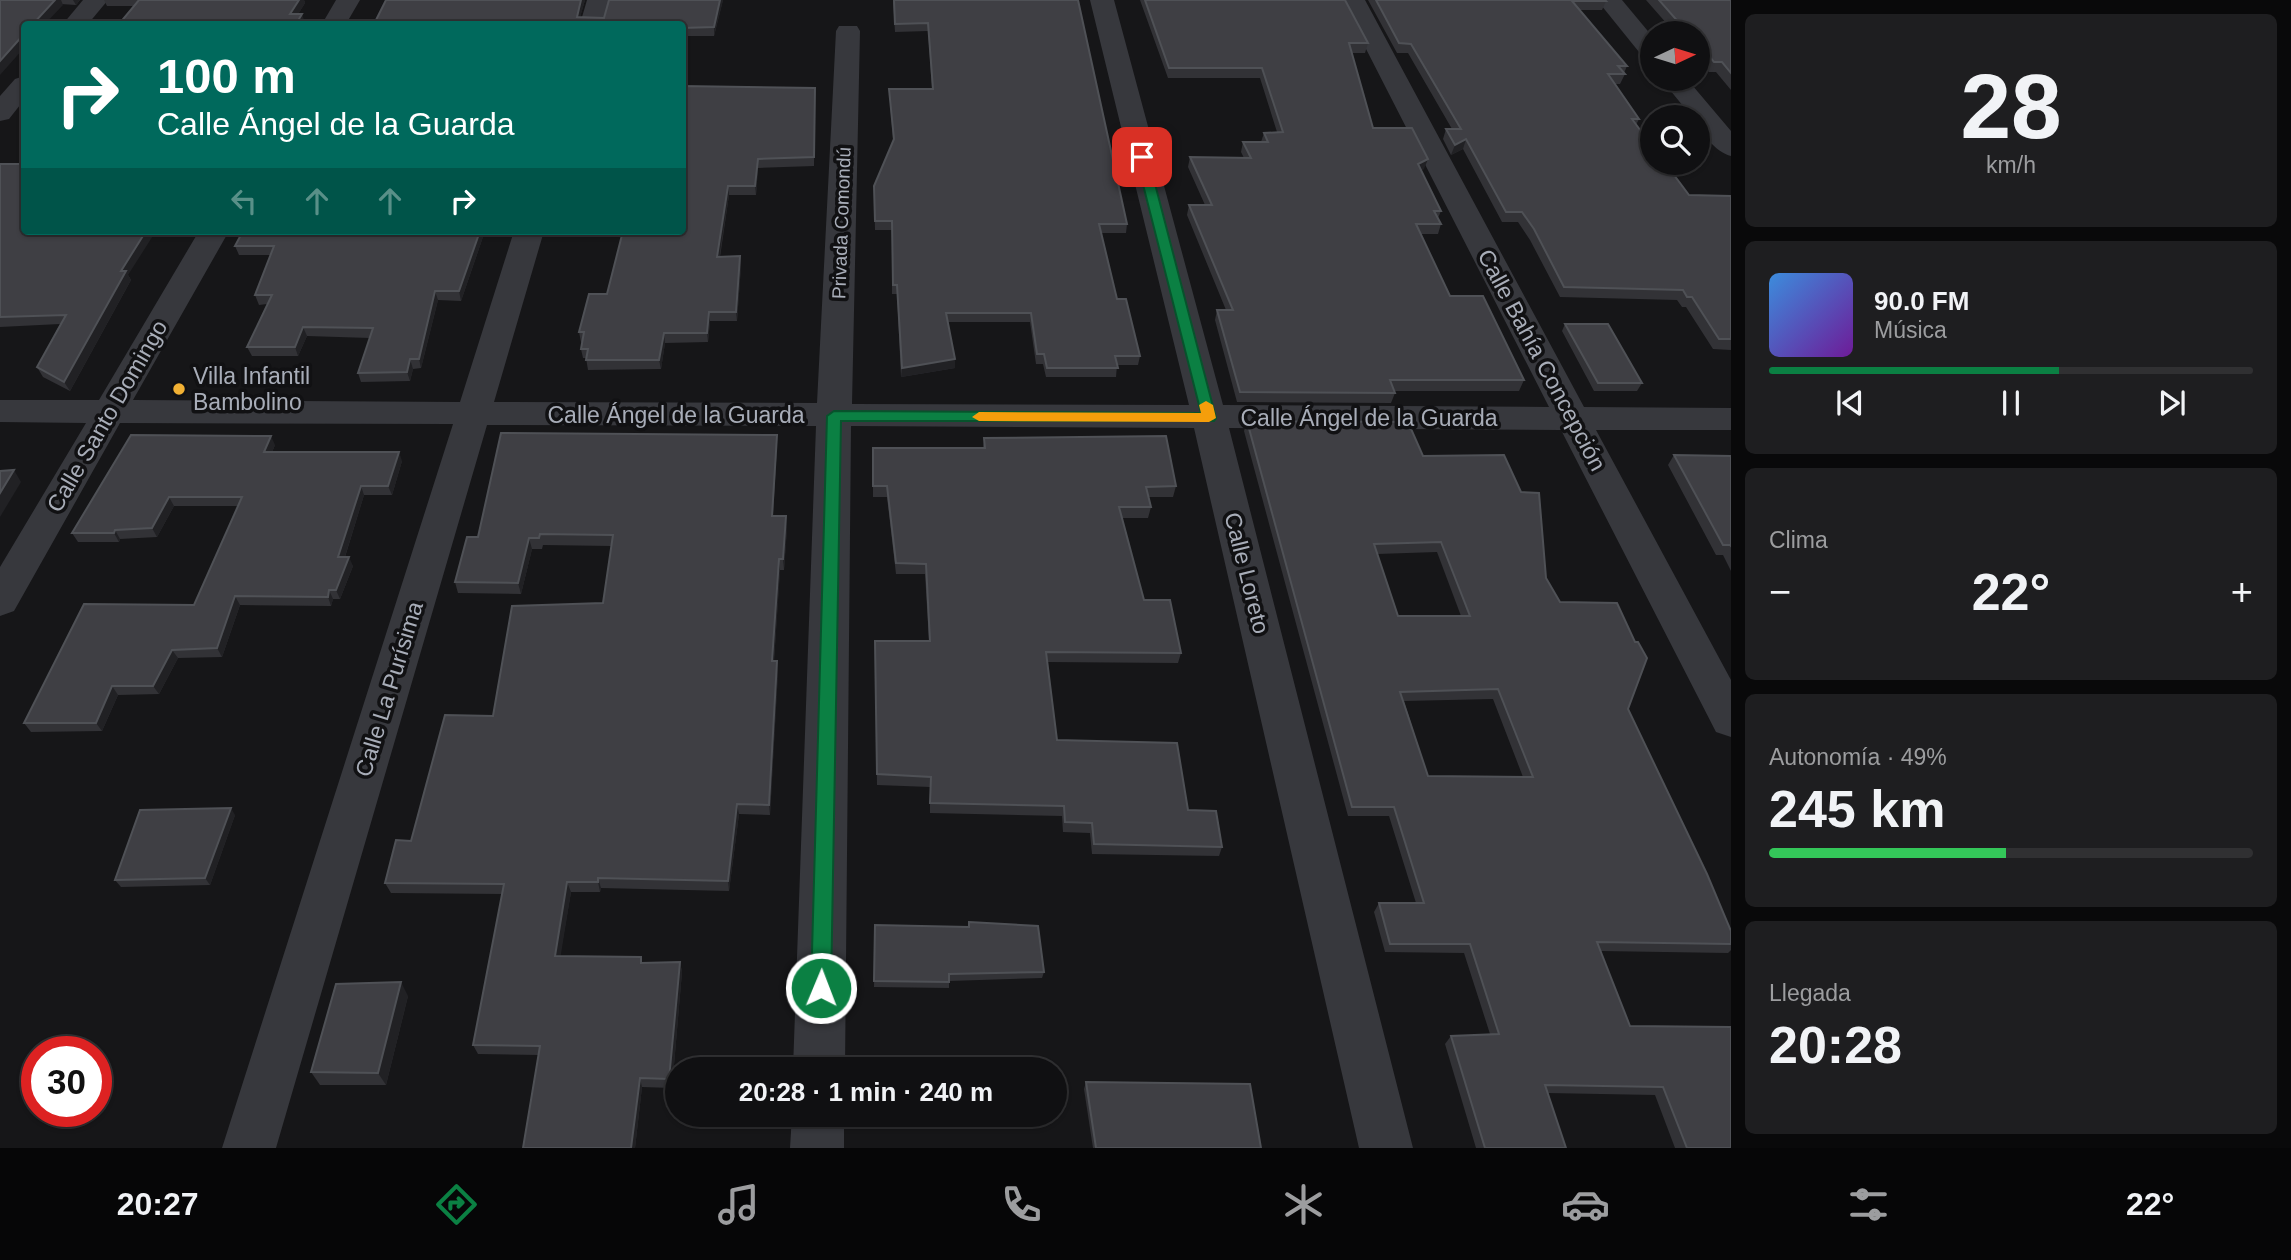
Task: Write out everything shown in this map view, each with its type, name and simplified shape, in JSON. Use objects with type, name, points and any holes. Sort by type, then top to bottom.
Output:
[{"type":"street","points":[[78,21],[96,0]]},
{"type":"street","points":[[336,21],[348,0]]},
{"type":"street","points":[[593,21],[599,0]]},
{"type":"street","name":"Calle Loreto","points":[[1102,0],[1209,418],[1385,1148]]},
{"type":"street","name":"Calle Bahía Concepción","points":[[1353,0],[1731,720]]},
{"type":"street","points":[[1609,0],[1640,37]]},
{"type":"street","name":"Privada Comondú","points":[[819,1057],[834,416],[848,31]]},
{"type":"street","points":[[0,113],[21,88]]},
{"type":"street","points":[[1684,91],[1731,148]]},
{"type":"street","name":"Calle Santo Domingo","points":[[0,601],[212,235]]},
{"type":"street","name":"Calle La Purísima","points":[[249,1148],[528,235]]},
{"type":"street","name":"Calle Ángel de la Guarda","points":[[0,411],[1731,419]]},
{"type":"street","points":[[817,1148],[818,1127]]},
{"type":"building","points":[[0,0],[55,0],[36,21],[21,21],[21,37],[0,61]]},
{"type":"building","points":[[139,0],[299,0],[290,14],[302,14],[298,21],[122,21]]},
{"type":"building","points":[[386,0],[581,0],[577,17],[604,18],[609,0],[720,0],[714,27],[686,28],[686,21],[376,21]]},
{"type":"building","points":[[894,0],[1078,0],[1127,224],[1099,224],[1117,299],[1126,299],[1140,356],[1115,356],[1118,368],[1047,368],[1044,354],[1037,354],[1031,313],[946,313],[955,359],[902,368],[897,285],[893,285],[892,221],[875,221],[874,186],[894,139],[889,89],[933,89],[928,23],[895,24]]},
{"type":"building","points":[[1145,0],[1345,0],[1368,43],[1349,43],[1373,128],[1412,128],[1428,159],[1418,164],[1441,211],[1434,211],[1441,224],[1416,224],[1450,296],[1483,296],[1524,380],[1390,380],[1395,393],[1240,392],[1217,310],[1233,310],[1189,205],[1212,205],[1190,157],[1251,158],[1243,142],[1268,142],[1264,133],[1283,132],[1262,68],[1169,68]]},
{"type":"building","points":[[1376,0],[1605,0],[1572,1],[1627,66],[1618,66],[1625,74],[1608,74],[1639,119],[1632,119],[1640,130],[1640,175],[1674,175],[1689,195],[1731,196],[1731,339],[1719,339],[1692,297],[1687,297],[1683,290],[1564,287],[1534,229],[1522,212],[1506,212],[1466,139],[1455,145],[1446,129],[1461,129],[1411,44],[1399,43]]},
{"type":"building","points":[[1659,0],[1731,0],[1731,73],[1722,62],[1714,62],[1710,57],[1710,21],[1677,21]]},
{"type":"building","points":[[686,86],[815,88],[814,157],[758,159],[755,186],[728,186],[717,257],[740,256],[736,312],[709,312],[707,333],[664,333],[659,360],[586,360],[588,349],[581,349],[584,332],[579,332],[589,294],[607,294],[622,235],[686,235]]},
{"type":"building","points":[[0,164],[21,164],[21,235],[144,235],[121,271],[126,271],[64,382],[37,367],[66,315],[0,317]]},
{"type":"building","points":[[241,235],[479,235],[459,291],[435,291],[419,359],[410,359],[407,372],[358,373],[373,328],[303,327],[295,347],[247,347],[272,295],[255,295],[274,246],[235,246]]},
{"type":"building","points":[[1565,324],[1608,324],[1642,383],[1598,383]]},
{"type":"building","points":[[1247,421],[1408,422],[1423,456],[1504,455],[1521,492],[1539,493],[1546,578],[1560,602],[1617,603],[1635,642],[1638,642],[1647,658],[1628,709],[1707,874],[1731,931],[1731,944],[1597,942],[1630,1026],[1731,1027],[1731,1148],[1687,1148],[1663,1087],[1545,1085],[1566,1148],[1485,1148],[1451,1036],[1499,1034],[1470,944],[1390,944],[1379,903],[1424,903],[1394,807],[1352,807]],"holes":[[[1441,542],[1470,616],[1398,616],[1374,544]],[[1498,689],[1533,777],[1428,776],[1400,692]]]},
{"type":"building","points":[[501,433],[777,435],[772,516],[786,516],[783,559],[779,559],[772,661],[777,661],[769,805],[737,804],[728,881],[598,878],[598,882],[567,882],[555,956],[641,957],[641,963],[680,962],[671,1057],[665,1057],[665,1079],[640,1078],[631,1148],[523,1148],[540,1046],[473,1045],[504,884],[385,883],[396,840],[411,841],[445,715],[493,716],[512,606],[603,603],[613,535],[540,534],[539,538],[529,538],[518,583],[455,582],[467,537],[478,537]]},
{"type":"building","points":[[131,435],[271,436],[264,452],[399,452],[388,486],[361,486],[338,557],[349,557],[336,590],[329,590],[328,597],[235,596],[217,648],[172,650],[153,686],[112,686],[96,723],[24,723],[84,604],[194,605],[242,497],[169,497],[152,528],[115,530],[114,533],[72,533]]},
{"type":"building","points":[[1166,436],[1176,486],[1146,487],[1151,507],[1119,507],[1144,600],[1170,600],[1181,653],[1046,652],[1057,740],[1177,743],[1188,810],[1216,811],[1222,847],[1094,844],[1092,823],[1065,822],[1064,806],[930,803],[931,777],[877,774],[875,641],[930,641],[926,564],[896,563],[887,486],[873,486],[873,448],[985,448],[984,438]]},
{"type":"building","points":[[1674,455],[1731,456],[1731,546],[1723,545]]},
{"type":"building","points":[[14,470],[0,493],[0,471]]},
{"type":"building","points":[[231,808],[205,878],[115,880],[140,810]]},
{"type":"building","points":[[969,922],[1038,926],[1044,972],[949,974],[949,982],[874,981],[875,925],[969,927]]},
{"type":"building","points":[[401,982],[378,1073],[311,1072],[336,984]]},
{"type":"building","points":[[1086,1082],[1250,1084],[1261,1148],[1096,1148]]},
{"type":"slow traffic","points":[[979,417],[1209,418],[1206,405]]},
{"type":"place","name":"Villa Infantil Bambolino","points":[[179,389]]},
{"type":"route","points":[[821,988],[834,416],[1209,418],[1142,157]]}]
